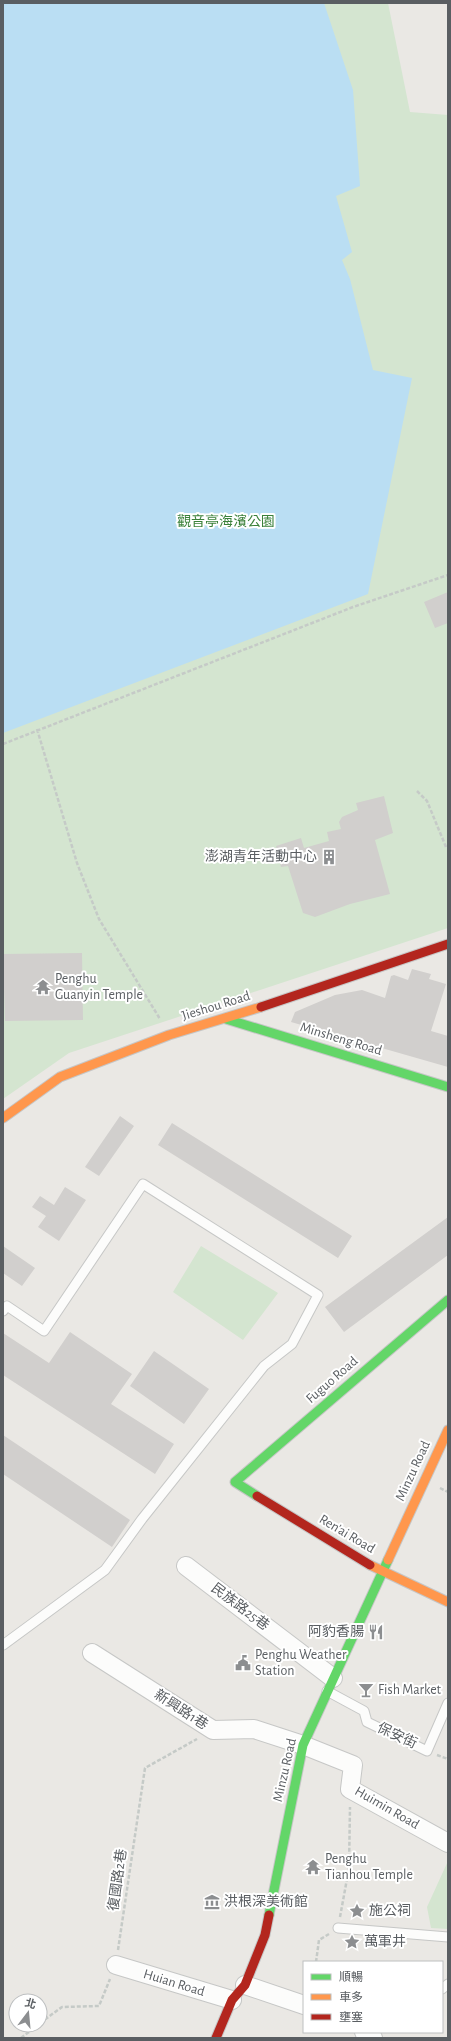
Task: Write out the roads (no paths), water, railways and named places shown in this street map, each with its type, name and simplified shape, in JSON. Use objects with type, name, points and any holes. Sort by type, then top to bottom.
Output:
[{"type":"street","name":"Jieshou Road","points":[[3,1118],[60,1077],[169,1035],[226,1019],[448,944]]},
{"type":"street","name":"Minsheng Road","points":[[226,1019],[448,1087]]},
{"type":"street","name":"Fuguo Road","points":[[235,1482],[448,1300]]},
{"type":"street","name":"Minzu Road","points":[[216,2038],[232,2000],[245,1985],[265,1935],[303,1745],[448,1430]]},
{"type":"street","name":"Ren'ai Road","points":[[235,1482],[382,1572],[448,1602]]},
{"type":"street","name":"民族路25巷","points":[[186,1566],[330,1684]]},
{"type":"street","name":"新興路1巷","points":[[92,1652],[213,1730],[254,1730],[303,1745]]},
{"type":"street","name":"Huimin Road","points":[[303,1745],[353,1765],[350,1789],[448,1843]]},
{"type":"street","name":"Huian Road","points":[[116,1965],[232,2000]]},
{"type":"street","points":[[245,1985],[303,2005]]},
{"type":"lane","points":[[3,1311],[7,1306],[44,1331],[143,1184],[318,1295],[292,1344],[264,1366],[142,1519],[105,1570],[3,1646]]},
{"type":"lane","name":"保安街","points":[[330,1684],[364,1711],[367,1722],[427,1751],[448,1703]]},
{"type":"lane","points":[[338,1928],[448,1937]]},
{"type":"water","points":[[3,3],[324,3],[353,90],[360,186],[336,196],[352,252],[342,260],[350,279],[373,370],[412,378],[368,594],[3,733]]},
{"type":"place","name":"澎湖青年活動中心","points":[[329,857]]},
{"type":"place","name":"Penghu Guanyin Temple","points":[[43,987]]},
{"type":"place","name":"阿豹香腸","points":[[376,1632]]},
{"type":"place","name":"Penghu Weather Station","points":[[243,1663]]},
{"type":"place","name":"Fish Market","points":[[366,1690]]},
{"type":"place","name":"Penghu Tianhou Temple","points":[[313,1867]]},
{"type":"place","name":"洪根深美術館","points":[[212,1902]]},
{"type":"place","name":"施公祠","points":[[357,1911]]},
{"type":"place","name":"萬軍井","points":[[352,1942]]},
{"type":"park label","name":"觀音亭海濱公園","points":[[226,522]]}]
